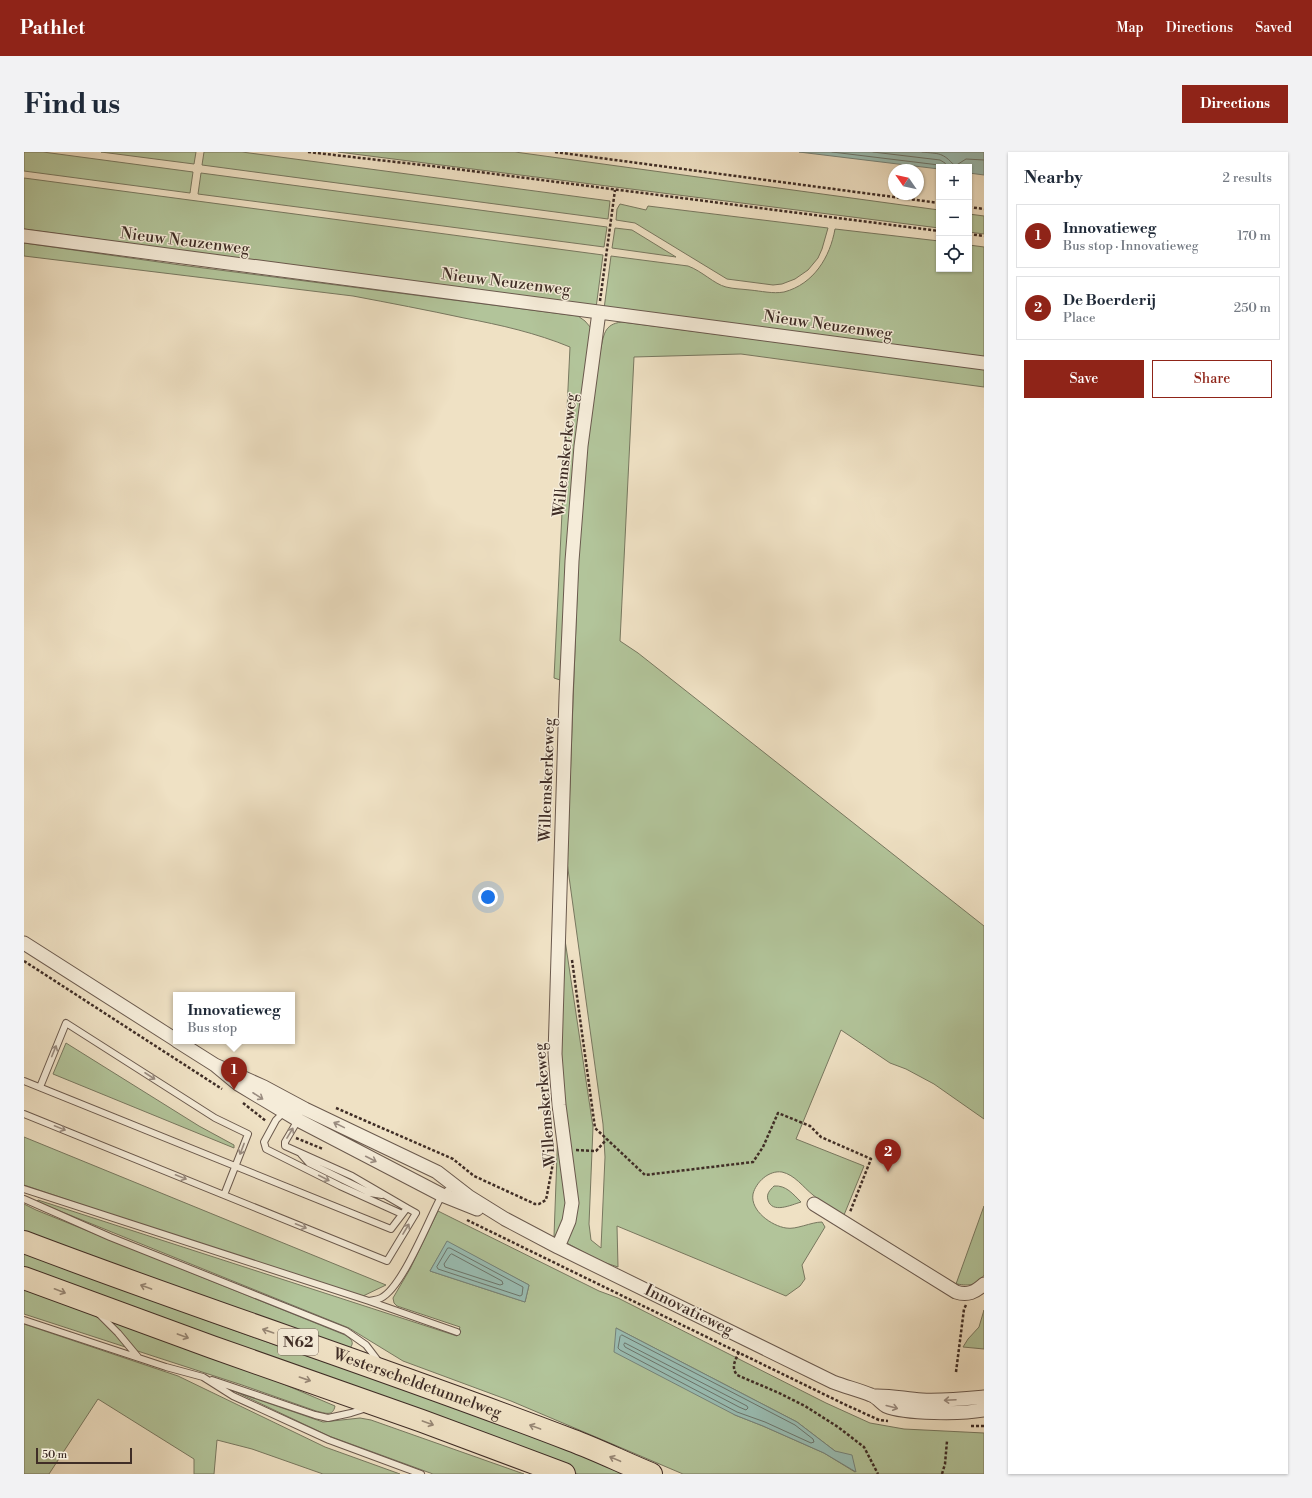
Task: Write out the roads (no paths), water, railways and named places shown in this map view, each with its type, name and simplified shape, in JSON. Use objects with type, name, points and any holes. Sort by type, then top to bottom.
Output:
[{"type":"highway","name":"Westerscheldetunnelweg","points":[[24,1242],[179,1300],[572,1440],[651,1474]]},
{"type":"highway","name":"Westerscheldetunnelweg","points":[[24,1278],[377,1404],[564,1474]]},
{"type":"street","name":"Nieuw Neuzenweg","points":[[24,236],[984,363]]},
{"type":"street","name":"Willemskerkeweg","points":[[558,1247],[569,1221],[571,1208],[559,1105],[555,1054],[572,561],[581,446],[599,312]]},
{"type":"street","name":"Innovatieweg","points":[[24,943],[173,1038]]},
{"type":"street","name":"Innovatieweg","points":[[182,1044],[215,1065],[238,1084],[298,1120],[442,1195],[505,1219]]},
{"type":"street","name":"Innovatieweg","points":[[215,1065],[264,1087],[299,1106],[437,1172],[456,1187],[505,1219],[558,1247],[833,1382],[873,1396],[886,1405],[905,1410],[981,1412]]},
{"type":"street","points":[[284,1112],[299,1106],[298,1120]]},
{"type":"street","points":[[814,1204],[956,1292],[963,1294],[972,1293],[984,1284]]},
{"type":"street","name":"Innovatieweg","points":[[873,1396],[886,1395],[923,1400],[984,1397]]},
{"type":"lane","points":[[40,1088],[66,1023],[215,1118],[248,1134],[224,1195]]},
{"type":"lane","points":[[24,1081],[391,1229],[407,1208]]},
{"type":"lane","points":[[284,1112],[276,1120],[264,1142],[266,1148],[340,1186],[402,1214]]},
{"type":"lane","points":[[24,1114],[387,1261],[416,1213],[352,1176],[285,1146],[284,1142],[298,1120]]},
{"type":"lane","points":[[301,1154],[308,1163],[370,1193],[384,1195]]},
{"type":"lane","points":[[297,1164],[308,1163]]},
{"type":"lane","points":[[368,1301],[380,1298],[390,1291],[400,1278],[442,1195],[448,1190],[456,1187]]},
{"type":"lane","points":[[24,1189],[368,1301],[457,1332]]},
{"type":"lane","points":[[370,1193],[378,1203]]},
{"type":"lane","points":[[24,1199],[110,1237],[346,1331],[366,1345],[387,1373]]},
{"type":"lane","points":[[86,1301],[118,1333],[139,1358]]},
{"type":"lane","points":[[24,1320],[166,1367],[240,1388],[315,1416],[328,1418],[351,1413],[377,1404]]},
{"type":"lane","points":[[203,1377],[233,1396],[329,1440],[420,1474]]},
{"type":"water","points":[[799,152],[984,152],[984,175],[972,173],[972,164],[936,164],[936,169],[924,167],[924,164],[898,164]]},
{"type":"water","points":[[447,1241],[529,1285],[525,1302],[430,1271]]},
{"type":"water","points":[[616,1328],[797,1422],[835,1451],[852,1455],[856,1472],[824,1453],[735,1415],[614,1352]]},
{"type":"place","name":"Innovatieweg","points":[[234,1090]]},
{"type":"place","name":"De Boerderij","points":[[888,1172]]}]
